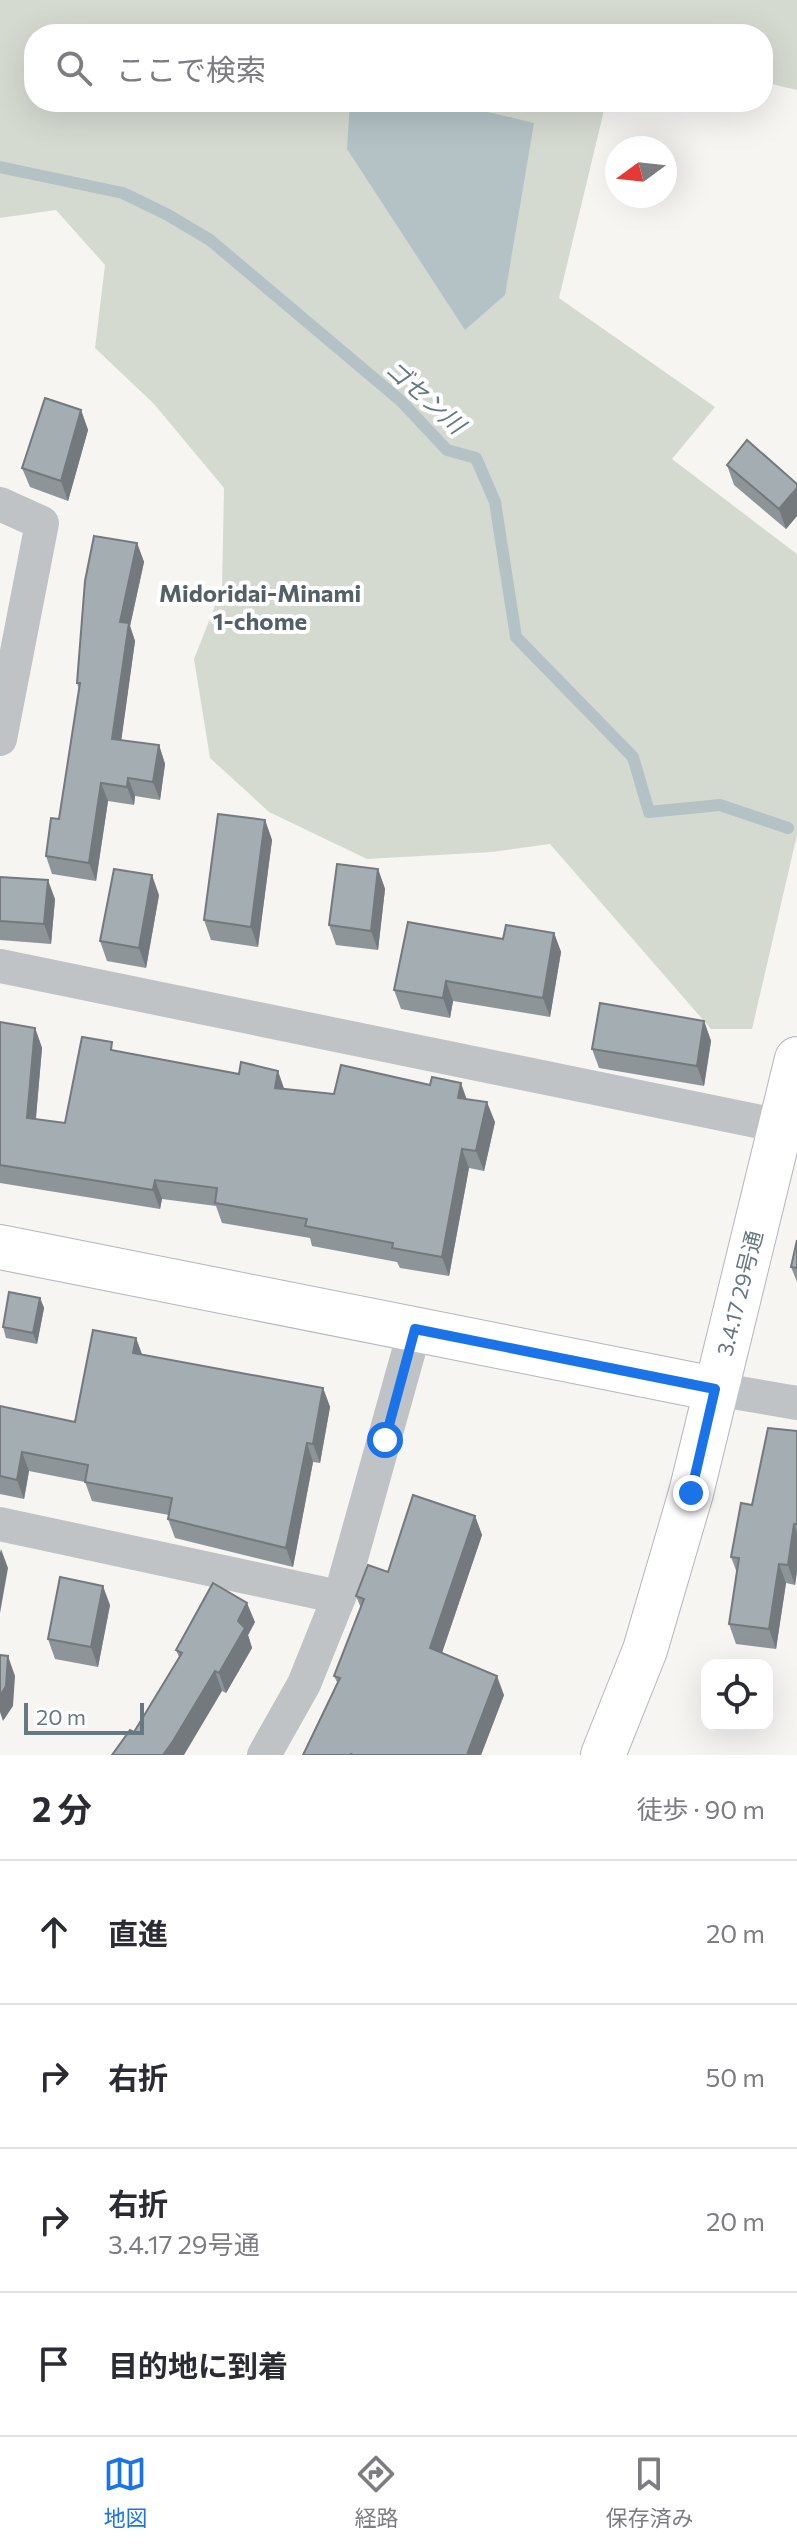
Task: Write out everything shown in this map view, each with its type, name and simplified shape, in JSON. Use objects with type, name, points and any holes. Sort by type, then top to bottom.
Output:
[{"type":"street","points":[[0,504],[42,523],[0,739]]},
{"type":"street","points":[[0,966],[780,1126]]},
{"type":"street","name":"3.4.17 29号通","points":[[603,1755],[645,1650],[691,1493],[797,1059]]},
{"type":"street","points":[[0,1247],[797,1403]]},
{"type":"street","points":[[264,1755],[304,1684],[339,1597],[415,1329]]},
{"type":"street","points":[[0,1524],[339,1597]]},
{"type":"shaded area","points":[[0,0],[797,0],[797,90],[773,84],[773,24],[24,24],[24,112],[604,112],[559,298],[715,407],[672,459],[797,554],[797,835],[752,1029],[711,1029],[550,844],[492,852],[367,859],[269,812],[210,758],[194,659],[222,588],[224,488],[154,404],[95,348],[105,265],[56,210],[0,218]]},
{"type":"shaded area","points":[[349,112],[487,112],[534,123],[505,295],[465,330],[347,149]]},
{"type":"building","points":[[45,398],[81,410],[61,481],[22,468]]},
{"type":"building","points":[[747,440],[797,484],[779,509],[727,465]]},
{"type":"building","points":[[94,536],[137,543],[120,622],[129,623],[112,739],[159,745],[153,782],[128,778],[127,787],[101,783],[89,863],[46,856],[51,818],[59,819],[80,683],[77,683],[85,581]]},
{"type":"building","points":[[218,814],[265,820],[251,927],[204,920]]},
{"type":"building","points":[[337,864],[378,869],[371,931],[329,925]]},
{"type":"building","points":[[114,869],[152,875],[139,948],[100,941]]},
{"type":"building","points":[[0,877],[48,880],[44,924],[0,921]]},
{"type":"building","points":[[408,922],[503,939],[506,925],[554,933],[543,998],[446,981],[443,998],[394,990]]},
{"type":"building","points":[[600,1003],[704,1021],[697,1066],[592,1049]]},
{"type":"building","points":[[0,1022],[35,1028],[27,1118],[65,1123],[82,1037],[112,1042],[111,1050],[239,1074],[241,1062],[278,1071],[275,1088],[334,1094],[341,1065],[430,1085],[432,1077],[461,1083],[458,1098],[487,1102],[476,1151],[462,1149],[442,1257],[392,1248],[393,1243],[305,1226],[307,1219],[215,1203],[217,1188],[155,1180],[153,1190],[0,1165]]},
{"type":"building","points":[[797,1240],[797,1268],[791,1267]]},
{"type":"building","points":[[9,1292],[40,1298],[33,1333],[3,1327]]},
{"type":"building","points":[[93,1330],[136,1338],[133,1353],[323,1388],[313,1444],[307,1443],[286,1548],[168,1519],[172,1498],[85,1482],[88,1465],[22,1452],[17,1480],[0,1476],[0,1406],[75,1422]]},
{"type":"building","points":[[768,1428],[797,1431],[797,1524],[794,1524],[788,1565],[779,1564],[769,1629],[729,1624],[739,1558],[731,1557],[741,1503],[752,1505]]},
{"type":"building","points":[[413,1495],[475,1516],[430,1648],[497,1676],[467,1755],[303,1755],[340,1678],[334,1676],[364,1599],[356,1596],[368,1565],[388,1572]]},
{"type":"building","points":[[60,1577],[103,1586],[91,1647],[48,1639]]},
{"type":"building","points":[[213,1583],[247,1603],[238,1621],[245,1628],[219,1673],[215,1671],[163,1755],[112,1755],[130,1730],[134,1732],[182,1653],[176,1650]]},
{"type":"building","points":[[0,1655],[8,1656],[6,1686],[0,1696]]},
{"type":"waterway","name":"ゴセン川","points":[[0,167],[123,193],[210,240],[401,401],[447,450],[476,458],[495,502],[516,637],[633,757],[649,812],[720,805],[788,828]]},
{"type":"district","name":"Midoridai-Minami 1-chome","points":[[260,606]]},
{"type":"route","points":[[385,1440],[415,1329],[715,1389],[691,1493]]}]
